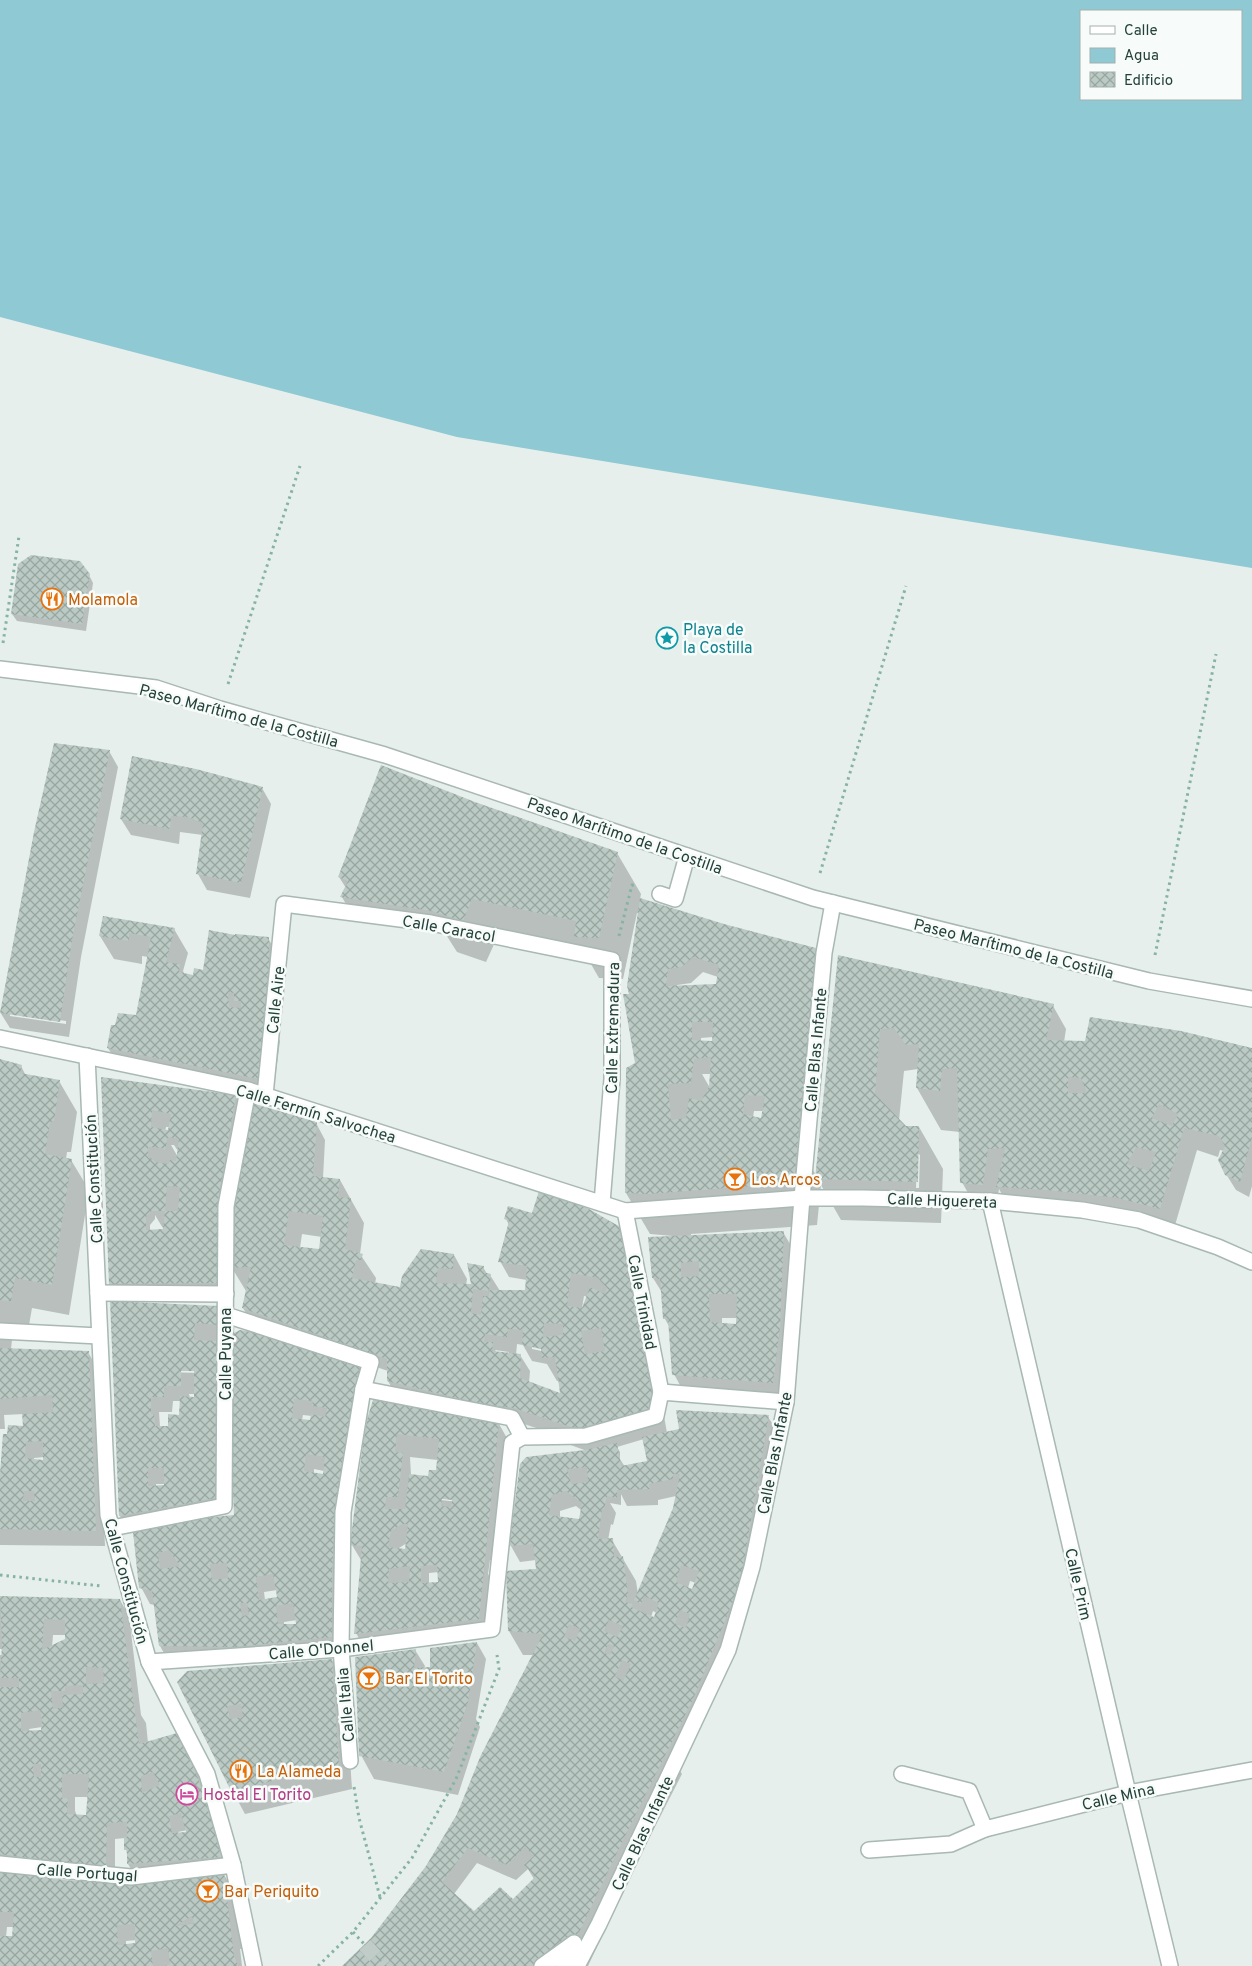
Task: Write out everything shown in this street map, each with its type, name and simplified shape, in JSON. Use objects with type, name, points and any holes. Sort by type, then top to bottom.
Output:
[{"type":"street","name":"Paseo Marítimo de la Costilla","points":[[0,669],[156,688],[220,709],[385,755],[813,898],[1149,981],[1252,999]]},
{"type":"street","points":[[660,894],[675,899],[687,856]]},
{"type":"street","name":"Calle Blas Infante","points":[[569,1966],[728,1650],[752,1567],[786,1402],[824,953],[833,903]]},
{"type":"street","name":"Calle Caracol","points":[[284,904],[431,923],[612,960]]},
{"type":"street","name":"Calle Aire","points":[[265,1096],[284,904]]},
{"type":"street","name":"Calle Extremadura","points":[[602,1203],[612,1079],[612,960]]},
{"type":"street","name":"Calle Fermín Salvochea","points":[[0,1038],[248,1090],[624,1211]]},
{"type":"street","name":"Calle Constitución","points":[[87,1056],[108,1515],[149,1662],[207,1774],[233,1865],[254,1966]]},
{"type":"street","name":"Calle Puyana","points":[[112,1528],[224,1506],[226,1206],[248,1090]]},
{"type":"street","name":"Calle Higuereta","points":[[624,1211],[802,1198],[990,1201],[1082,1210],[1139,1220],[1218,1247],[1252,1262]]},
{"type":"street","name":"Calle Prim","points":[[990,1201],[1170,1966]]},
{"type":"street","name":"Calle Trinidad","points":[[624,1211],[661,1392]]},
{"type":"street","points":[[98,1293],[226,1294]]},
{"type":"street","name":"Calle Italia","points":[[226,1315],[371,1362],[363,1389],[343,1512],[341,1649],[350,1761]]},
{"type":"street","points":[[0,1331],[99,1336]]},
{"type":"street","points":[[363,1389],[512,1418],[517,1440],[492,1629]]},
{"type":"street","points":[[517,1440],[586,1436],[656,1416],[661,1392],[786,1402]]},
{"type":"street","name":"Calle O'Donnel","points":[[149,1662],[341,1649],[492,1629]]},
{"type":"street","name":"Calle Mina","points":[[869,1850],[951,1844],[985,1830],[1128,1793],[1252,1770]]},
{"type":"street","points":[[902,1774],[969,1791],[985,1830]]},
{"type":"street","name":"Calle Portugal","points":[[0,1864],[131,1877],[233,1865]]},
{"type":"street","points":[[542,1966],[574,1942],[569,1966]]},
{"type":"path","points":[[220,709],[300,466]]},
{"type":"path","points":[[3,648],[19,536]]},
{"type":"path","points":[[813,898],[906,586]]},
{"type":"path","points":[[1149,981],[1216,654]]},
{"type":"path","name":"Calle Extremadura","points":[[612,960],[632,885],[660,894]]},
{"type":"path","points":[[0,1575],[129,1588]]},
{"type":"path","points":[[318,1966],[353,1932],[412,1858],[456,1779],[499,1670],[492,1629]]},
{"type":"path","points":[[350,1761],[359,1818],[380,1898]]},
{"type":"path","points":[[353,1932],[365,1945]]},
{"type":"water","points":[[0,0],[1252,0],[1252,568],[457,437],[0,317]]},
{"type":"building","points":[[31,555],[80,561],[90,574],[82,624],[11,614],[18,564]]},
{"type":"building","points":[[54,743],[110,750],[72,940],[60,1022],[0,1013],[34,832]]},
{"type":"building","points":[[132,756],[196,769],[263,787],[241,883],[196,874],[203,823],[188,817],[171,816],[170,829],[120,819]]},
{"type":"building","points":[[381,765],[475,802],[618,852],[599,938],[574,937],[576,921],[472,899],[463,921],[431,911],[340,897],[348,881],[338,877]]},
{"type":"building","points":[[640,898],[724,924],[816,948],[794,1183],[648,1194],[625,1193],[626,1068],[635,1063],[623,994],[629,994],[627,986]],"holes":[[[693,957],[719,965],[716,984],[666,986],[668,969],[682,967]],[[692,1022],[713,1022],[712,1041],[692,1040]],[[711,1057],[709,1087],[701,1101],[689,1098],[686,1118],[671,1120],[668,1084],[691,1083],[694,1059]],[[745,1095],[765,1096],[761,1118],[743,1114]]]},
{"type":"building","points":[[103,916],[175,928],[166,962],[180,964],[179,972],[193,975],[194,968],[203,970],[209,930],[235,935],[269,937],[270,992],[259,1079],[107,1048],[111,1025],[115,1025],[118,1013],[136,1015],[151,937],[129,933],[129,941],[99,936]],"holes":[[[228,992],[234,993],[234,1001],[241,1001],[241,1008],[229,1007]]]},
{"type":"building","points":[[838,955],[1054,1004],[1046,1040],[1085,1041],[1090,1017],[1181,1031],[1252,1048],[1252,1137],[1240,1182],[1225,1175],[1218,1160],[1225,1146],[1219,1136],[1184,1128],[1160,1209],[1118,1198],[1047,1190],[996,1187],[1005,1148],[988,1149],[983,1185],[960,1183],[957,1068],[942,1069],[940,1091],[916,1088],[919,1044],[906,1045],[894,1028],[880,1029],[875,1094],[906,1126],[919,1126],[918,1182],[815,1179]],"holes":[[[1068,1077],[1081,1078],[1087,1093],[1068,1093]],[[1159,1104],[1178,1114],[1172,1126],[1152,1118]],[[1136,1147],[1156,1152],[1149,1171],[1127,1164]]]},
{"type":"building","points":[[0,1059],[22,1065],[20,1073],[60,1080],[54,1121],[50,1122],[45,1154],[72,1159],[52,1285],[15,1278],[11,1301],[0,1300]]},
{"type":"building","points":[[101,1077],[236,1095],[217,1207],[217,1283],[109,1284]],"holes":[[[152,1110],[171,1114],[168,1130],[151,1127]],[[168,1137],[179,1139],[176,1161],[170,1160],[169,1164],[155,1162],[148,1158],[148,1147],[165,1150]],[[167,1186],[180,1187],[178,1211],[165,1211]],[[151,1211],[165,1211],[163,1229],[146,1230],[146,1217]]]},
{"type":"building","points":[[251,1103],[317,1122],[313,1176],[340,1179],[338,1197],[351,1198],[345,1249],[363,1254],[361,1260],[356,1260],[352,1278],[400,1287],[402,1276],[421,1249],[454,1254],[453,1269],[438,1268],[436,1283],[471,1284],[467,1263],[484,1266],[483,1272],[491,1274],[489,1291],[473,1289],[471,1313],[481,1315],[483,1296],[489,1296],[490,1290],[525,1290],[527,1266],[498,1262],[509,1221],[504,1219],[508,1206],[532,1213],[539,1191],[561,1197],[589,1209],[622,1228],[655,1409],[580,1430],[514,1408],[477,1403],[387,1381],[387,1359],[242,1308],[251,1267],[231,1268],[234,1184]],"holes":[[[289,1211],[323,1216],[319,1249],[284,1245]],[[571,1273],[598,1278],[607,1288],[605,1294],[590,1287],[582,1308],[567,1306]],[[544,1323],[563,1324],[563,1335],[543,1337]],[[601,1328],[605,1351],[585,1354],[581,1331]],[[508,1329],[523,1330],[522,1345],[541,1349],[542,1358],[555,1357],[560,1393],[520,1378],[521,1354],[492,1351],[493,1342],[484,1342],[485,1334],[507,1337]]]},
{"type":"building","points":[[784,1231],[780,1327],[773,1383],[672,1375],[668,1319],[663,1319],[660,1279],[652,1278],[648,1237]],"holes":[[[699,1261],[699,1276],[681,1277],[681,1263]],[[709,1294],[737,1294],[736,1324],[710,1322]]]},
{"type":"building","points":[[110,1301],[219,1306],[219,1325],[195,1323],[194,1340],[218,1341],[216,1498],[119,1516]],"holes":[[[181,1371],[194,1371],[194,1397],[180,1396],[179,1415],[168,1414],[168,1426],[155,1426],[154,1414],[151,1414],[151,1397],[164,1397],[164,1386],[181,1386]],[[148,1468],[164,1468],[164,1485],[148,1486]]]},
{"type":"building","points":[[240,1330],[277,1336],[364,1363],[356,1395],[336,1508],[332,1573],[332,1637],[235,1647],[159,1646],[152,1591],[139,1588],[133,1532],[180,1520],[234,1515],[231,1450],[232,1334]],"holes":[[[294,1399],[313,1401],[312,1406],[327,1408],[325,1417],[311,1414],[310,1420],[292,1418]],[[306,1454],[325,1457],[323,1474],[304,1471]],[[169,1550],[180,1566],[160,1569],[158,1553]],[[227,1563],[228,1578],[212,1580],[210,1564]],[[273,1574],[277,1597],[259,1600],[256,1577]],[[240,1603],[247,1603],[249,1615],[242,1616]],[[293,1603],[296,1624],[278,1624],[276,1606]]]},
{"type":"building","points":[[0,1348],[89,1351],[96,1531],[0,1529],[0,1473],[3,1434],[7,1434],[8,1425],[23,1426],[22,1414],[53,1412],[52,1395],[0,1399]],"holes":[[[43,1441],[43,1460],[25,1458],[26,1442]],[[24,1491],[34,1491],[35,1501],[23,1501]]]},
{"type":"building","points":[[374,1397],[499,1423],[479,1619],[354,1634],[362,1546],[350,1545],[367,1419]],"holes":[[[397,1434],[439,1439],[436,1470],[429,1470],[428,1476],[409,1474],[405,1509],[385,1509],[386,1497],[398,1497],[403,1453],[395,1452]],[[442,1499],[452,1500],[451,1507],[441,1506]],[[402,1524],[408,1524],[405,1549],[388,1547],[391,1531]],[[437,1565],[438,1582],[421,1583],[421,1566]],[[410,1566],[409,1582],[388,1583],[389,1569]]]},
{"type":"building","points":[[676,1410],[769,1415],[740,1584],[693,1699],[574,1943],[542,1966],[342,1966],[371,1938],[426,1866],[457,1814],[481,1755],[543,1634],[508,1631],[506,1571],[536,1569],[533,1544],[509,1546],[520,1464],[526,1457],[585,1450],[617,1443],[621,1466],[647,1461],[642,1437],[679,1429]],"holes":[[[587,1467],[588,1482],[571,1484],[567,1469]],[[673,1474],[680,1474],[673,1508],[634,1600],[641,1604],[644,1596],[659,1603],[654,1617],[631,1607],[633,1604],[625,1602],[628,1594],[623,1556],[614,1557],[613,1538],[598,1539],[602,1509],[604,1509],[607,1496],[617,1498],[617,1490],[650,1489],[649,1484],[673,1479]],[[566,1491],[582,1503],[579,1519],[549,1515],[552,1495]],[[681,1565],[699,1571],[692,1589],[676,1582]],[[680,1610],[690,1614],[686,1628],[675,1624]],[[609,1620],[623,1626],[617,1637],[604,1631]],[[569,1624],[580,1629],[575,1641],[564,1637]],[[608,1644],[614,1646],[610,1655],[604,1653]],[[622,1660],[631,1664],[623,1681],[615,1676]],[[525,1847],[534,1856],[524,1865],[535,1877],[513,1899],[500,1887],[474,1911],[442,1882],[468,1848],[507,1865]]]},
{"type":"building","points":[[0,1596],[120,1599],[139,1744],[177,1733],[196,1772],[223,1857],[127,1864],[127,1850],[124,1850],[124,1837],[127,1837],[127,1822],[107,1823],[106,1866],[65,1863],[0,1854],[0,1687],[19,1687],[19,1678],[0,1678],[2,1644]],"holes":[[[44,1619],[65,1620],[65,1639],[42,1650]],[[86,1667],[103,1668],[104,1683],[86,1684]],[[83,1685],[83,1694],[62,1695],[63,1707],[53,1709],[51,1691],[65,1691],[65,1686]],[[40,1710],[41,1730],[21,1731],[21,1713]],[[33,1764],[41,1764],[41,1777],[34,1777]],[[153,1772],[160,1785],[142,1793],[141,1776]],[[62,1774],[89,1774],[86,1815],[67,1814],[68,1798],[62,1798]],[[181,1813],[186,1832],[172,1833],[169,1816]]]},
{"type":"building","points":[[477,1642],[468,1702],[444,1772],[359,1756],[355,1657],[416,1649],[414,1668],[430,1667],[430,1648]]},
{"type":"building","points":[[332,1659],[339,1765],[231,1791],[177,1682],[187,1671]],"holes":[[[241,1704],[243,1717],[230,1719],[227,1706]]]},
{"type":"building","points":[[0,1870],[64,1880],[135,1884],[224,1873],[234,1956],[238,1966],[165,1966],[170,1964],[168,1948],[151,1951],[153,1966],[0,1966],[0,1936],[12,1936],[14,1912],[0,1912]],"holes":[[[192,1916],[194,1924],[175,1926]],[[135,1924],[135,1943],[118,1945],[117,1925]]]},
{"type":"tunnel","points":[[365,1945],[384,1966]]},
{"type":"place","name":"Molamola","points":[[52,599]]},
{"type":"place","name":"Playa de la Costilla","points":[[667,638]]},
{"type":"place","name":"Los Arcos","points":[[735,1179]]},
{"type":"place","name":"Bar El Torito","points":[[369,1678]]},
{"type":"place","name":"La Alameda","points":[[241,1771]]},
{"type":"place","name":"Hostal El Torito","points":[[187,1794]]},
{"type":"place","name":"Bar Periquito","points":[[208,1891]]}]
